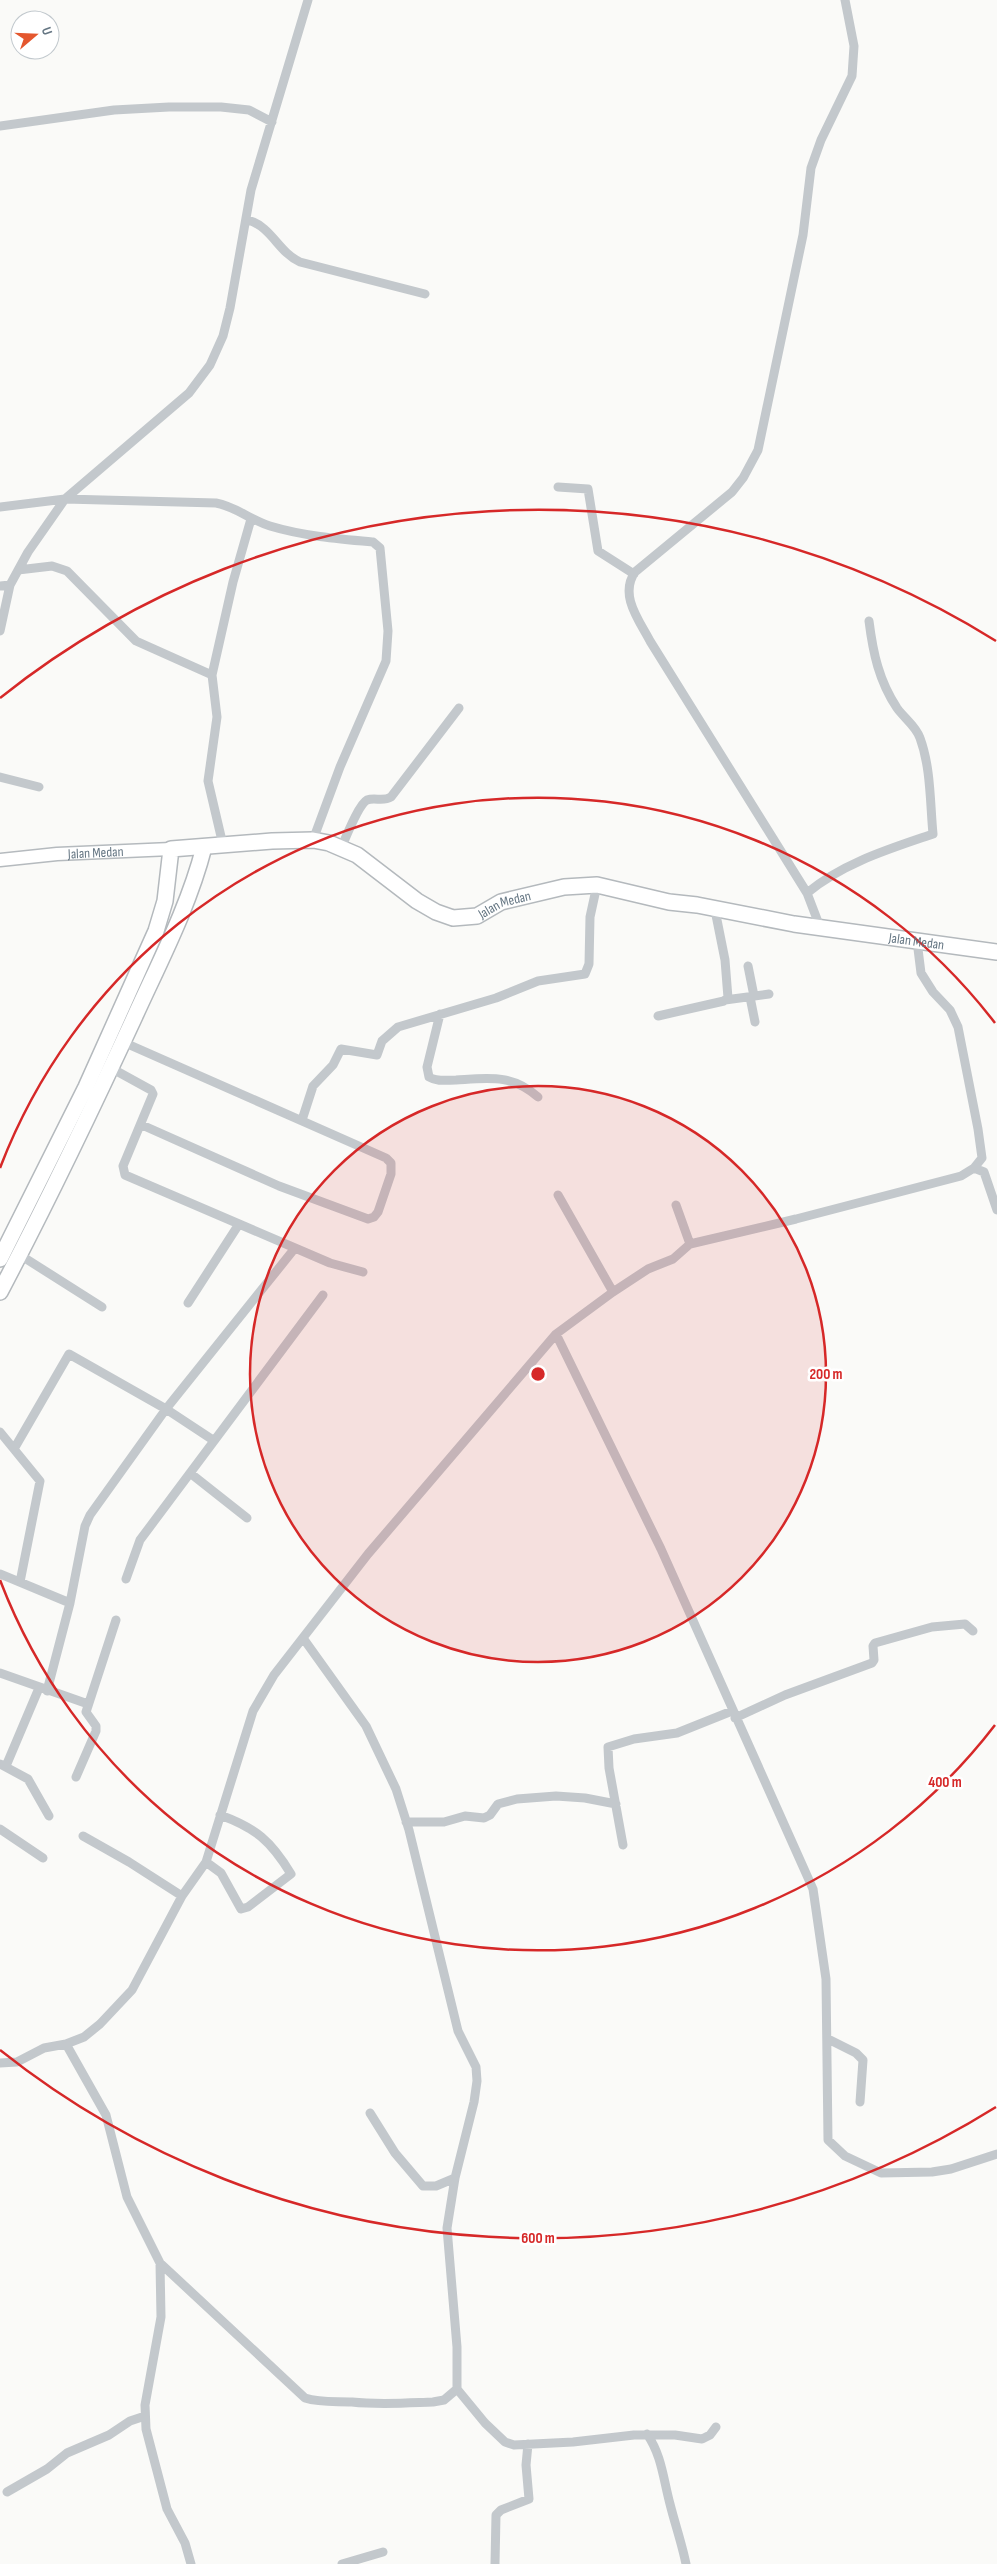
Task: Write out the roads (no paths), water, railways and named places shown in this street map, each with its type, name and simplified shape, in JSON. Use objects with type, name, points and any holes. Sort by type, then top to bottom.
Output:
[{"type":"highway","name":"Jalan Medan","points":[[171,849],[272,840],[313,840],[342,846],[371,865],[417,901],[436,912],[454,918],[477,916],[501,902],[564,887],[597,885],[715,910],[997,952]]},
{"type":"highway","points":[[0,1292],[112,1068],[186,902],[204,847]]},
{"type":"highway","points":[[0,1259],[86,1088],[156,931],[165,901],[171,849]]},
{"type":"main road","name":"Jalan Medan","points":[[0,860],[58,854],[171,849]]},
{"type":"street","points":[[0,631],[10,585],[28,552],[66,500],[189,393],[210,365],[223,336],[230,308],[248,220],[251,190],[308,0]]},
{"type":"street","points":[[820,927],[807,894],[650,641],[628,596],[629,584],[634,574],[732,492],[743,478],[758,450],[803,235],[811,168],[821,140],[852,76],[854,46],[845,0]]},
{"type":"street","points":[[0,126],[114,110],[169,107],[250,110],[272,122]]},
{"type":"street","points":[[248,220],[266,228],[288,255],[300,262],[425,294]]},
{"type":"street","points":[[558,487],[584,488],[589,491],[598,552],[634,574]]},
{"type":"street","points":[[0,507],[66,500],[216,503],[235,508],[251,519],[282,529],[373,542],[380,548],[388,631],[386,661],[340,767],[313,840]]},
{"type":"street","points":[[224,845],[208,784],[216,722],[212,675],[233,582],[251,519]]},
{"type":"street","points":[[18,570],[52,566],[67,571],[136,641],[212,675]]},
{"type":"street","points":[[0,586],[10,585]]},
{"type":"street","points":[[807,894],[820,882],[850,864],[933,834],[926,766],[920,737],[898,710],[884,685],[876,666],[868,621]]},
{"type":"street","points":[[342,846],[362,804],[370,799],[391,797],[459,708]]},
{"type":"street","points":[[0,777],[39,787]]},
{"type":"street","points":[[302,1120],[314,1086],[333,1065],[341,1049],[377,1055],[382,1041],[396,1029],[496,998],[538,981],[585,974],[589,964],[590,917],[597,885]]},
{"type":"street","points":[[715,910],[725,960],[728,996],[726,1000]]},
{"type":"street","points":[[0,2063],[17,2062],[44,2048],[66,2044],[92,2031],[132,1990],[182,1896],[206,1862],[253,1711],[274,1675],[368,1554],[556,1334],[613,1292],[648,1269],[673,1259],[690,1244],[796,1220],[961,1176],[974,1168],[982,1158],[958,1027],[950,1010],[933,992],[921,973],[917,940]]},
{"type":"street","points":[[748,966],[755,1022]]},
{"type":"street","points":[[658,1016],[726,1000],[769,994]]},
{"type":"street","points":[[440,1014],[427,1067],[429,1077],[440,1081],[508,1080],[521,1084],[538,1097]]},
{"type":"street","points":[[123,1042],[390,1160],[391,1174],[380,1206],[374,1217],[364,1218],[279,1186],[142,1125]]},
{"type":"street","points":[[112,1068],[152,1090],[153,1095],[142,1125],[123,1166],[124,1175],[335,1265],[363,1272]]},
{"type":"street","points":[[974,1168],[984,1172],[997,1210]]},
{"type":"street","points":[[558,1195],[613,1292]]},
{"type":"street","points":[[676,1205],[690,1244]]},
{"type":"street","points":[[188,1303],[239,1224]]},
{"type":"street","points":[[49,1816],[29,1780],[3,1765],[43,1690],[70,1603],[88,1518],[166,1409],[295,1248]]},
{"type":"street","points":[[20,1255],[102,1307]]},
{"type":"street","points":[[126,1579],[140,1540],[323,1295]]},
{"type":"street","points":[[556,1334],[661,1549],[733,1714],[813,1889],[826,1978],[828,2140],[845,2156],[881,2172],[915,2173],[951,2169],[997,2154]]},
{"type":"street","points":[[14,1449],[69,1354],[166,1409],[214,1440]]},
{"type":"street","points":[[0,1432],[40,1480],[20,1582]]},
{"type":"street","points":[[190,1473],[246,1518]]},
{"type":"street","points":[[0,1574],[70,1603]]},
{"type":"street","points":[[76,1777],[97,1730],[86,1714],[116,1620]]},
{"type":"street","points":[[623,1845],[609,1768],[608,1747],[634,1739],[676,1732],[733,1714],[870,1664],[874,1660],[873,1646],[875,1643],[949,1625],[966,1624],[973,1632]]},
{"type":"street","points":[[303,1638],[366,1726],[396,1789],[458,2031],[476,2067],[477,2081],[474,2102],[455,2178],[447,2228],[457,2347],[457,2389],[468,2404],[505,2442],[514,2445],[573,2442],[647,2434],[702,2439],[710,2435],[716,2428]]},
{"type":"street","points":[[0,1673],[43,1690],[88,1704]]},
{"type":"street","points":[[406,1822],[444,1822],[465,1816],[484,1818],[490,1815],[498,1804],[517,1799],[556,1796],[585,1798],[616,1804]]},
{"type":"street","points":[[206,1862],[221,1873],[241,1909],[248,1907],[291,1874],[268,1841],[244,1824],[220,1815]]},
{"type":"street","points":[[0,1829],[43,1858]]},
{"type":"street","points":[[83,1836],[129,1862],[182,1896]]},
{"type":"street","points":[[828,2039],[856,2053],[863,2060],[860,2102]]},
{"type":"street","points":[[66,2044],[106,2115],[127,2197],[160,2263],[305,2398],[316,2402],[353,2402],[364,2405],[434,2402],[444,2400],[457,2389]]},
{"type":"street","points":[[370,2113],[394,2153],[423,2186],[436,2186],[455,2178]]},
{"type":"street","points":[[160,2263],[161,2323],[145,2416],[148,2442],[167,2510],[185,2543],[191,2564]]},
{"type":"street","points":[[7,2492],[72,2450],[109,2435],[130,2421],[145,2416]]},
{"type":"street","points":[[647,2434],[655,2446],[663,2465],[669,2500],[686,2564]]},
{"type":"street","points":[[495,2564],[496,2515],[501,2510],[529,2499],[526,2465],[528,2444]]},
{"type":"street","points":[[342,2564],[383,2552]]}]
